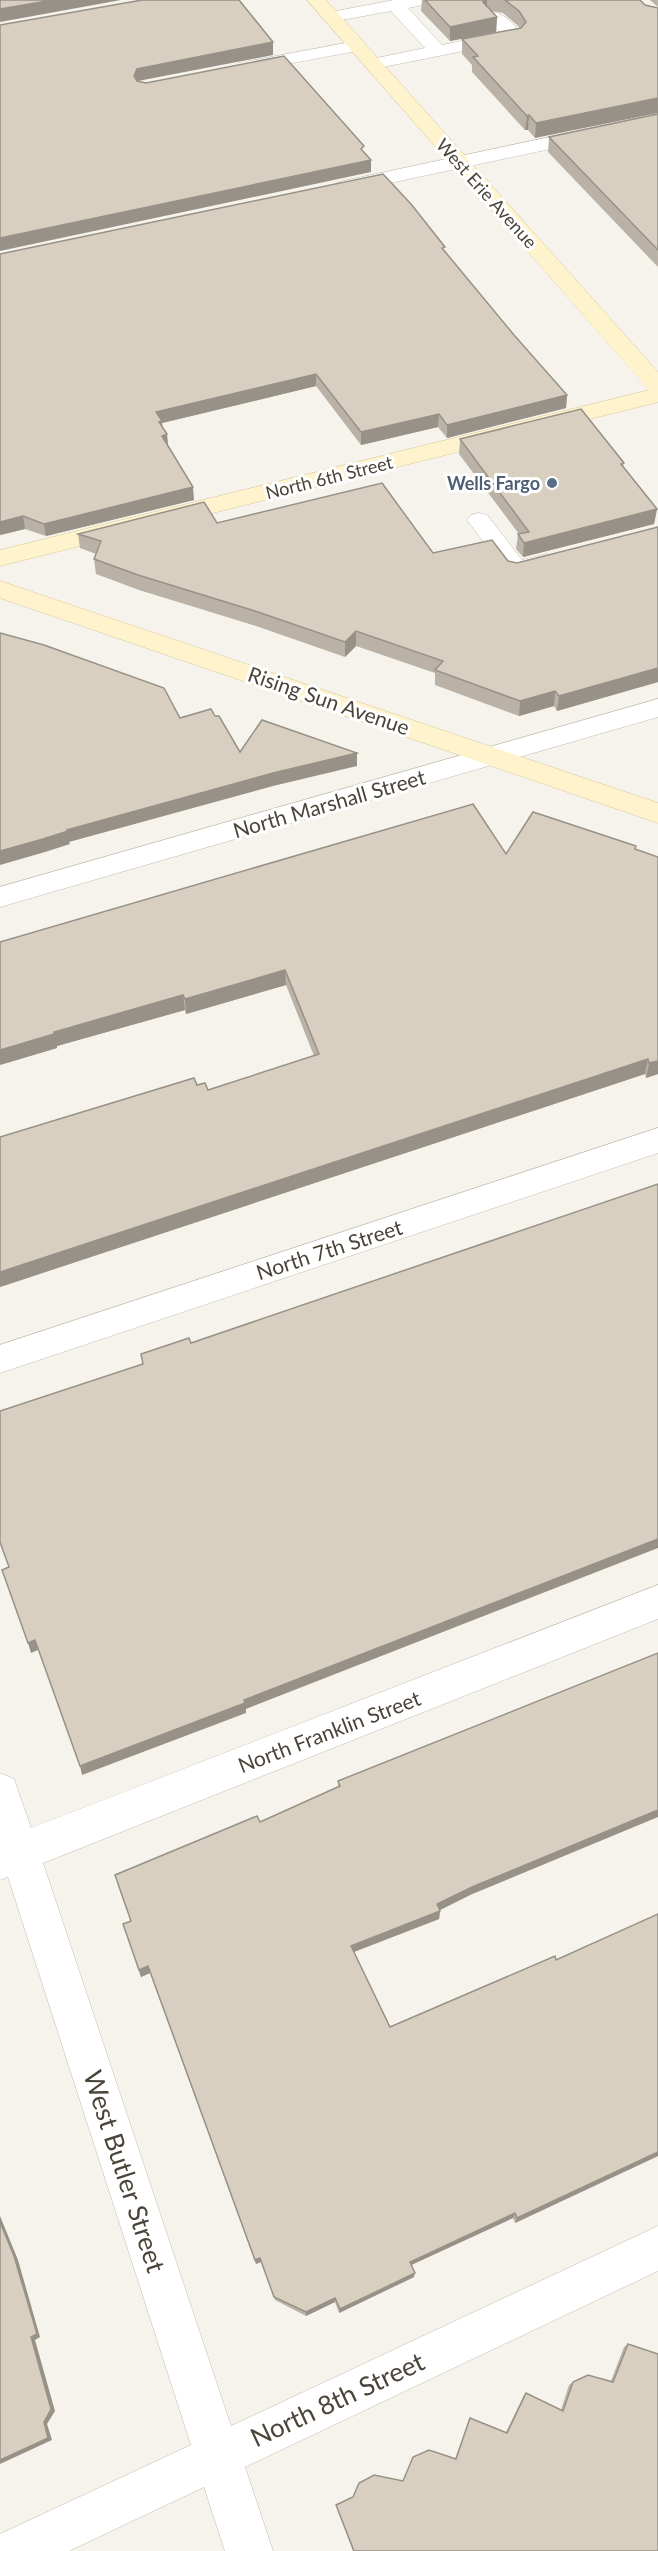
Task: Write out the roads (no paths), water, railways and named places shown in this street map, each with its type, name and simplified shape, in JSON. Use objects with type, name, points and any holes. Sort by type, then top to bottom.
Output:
[{"type":"street","name":"West Erie Avenue","points":[[316,0],[658,386]]},
{"type":"street","points":[[324,191],[658,120]]},
{"type":"street","name":"North 6th Street","points":[[0,558],[658,395]]},
{"type":"street","name":"Rising Sun Avenue","points":[[0,589],[658,813]]},
{"type":"street","name":"North Marshall Street","points":[[0,897],[658,708]]},
{"type":"street","name":"North 7th Street","points":[[0,1359],[658,1140]]},
{"type":"street","name":"North Franklin Street","points":[[10,1856],[658,1602]]},
{"type":"street","name":"West Butler Street","points":[[0,1792],[10,1856],[249,2551]]},
{"type":"street","name":"North 8th Street","points":[[17,2551],[658,2248]]},
{"type":"lane","points":[[331,17],[395,5],[425,3]]},
{"type":"lane","points":[[395,5],[438,51]]},
{"type":"lane","points":[[373,64],[514,36],[484,17]]},
{"type":"lane","points":[[453,32],[467,45]]},
{"type":"lane","points":[[225,71],[356,45]]},
{"type":"lane","points":[[479,520],[516,570],[571,555]]},
{"type":"place","name":"Wells Fargo","points":[[552,483]]}]
